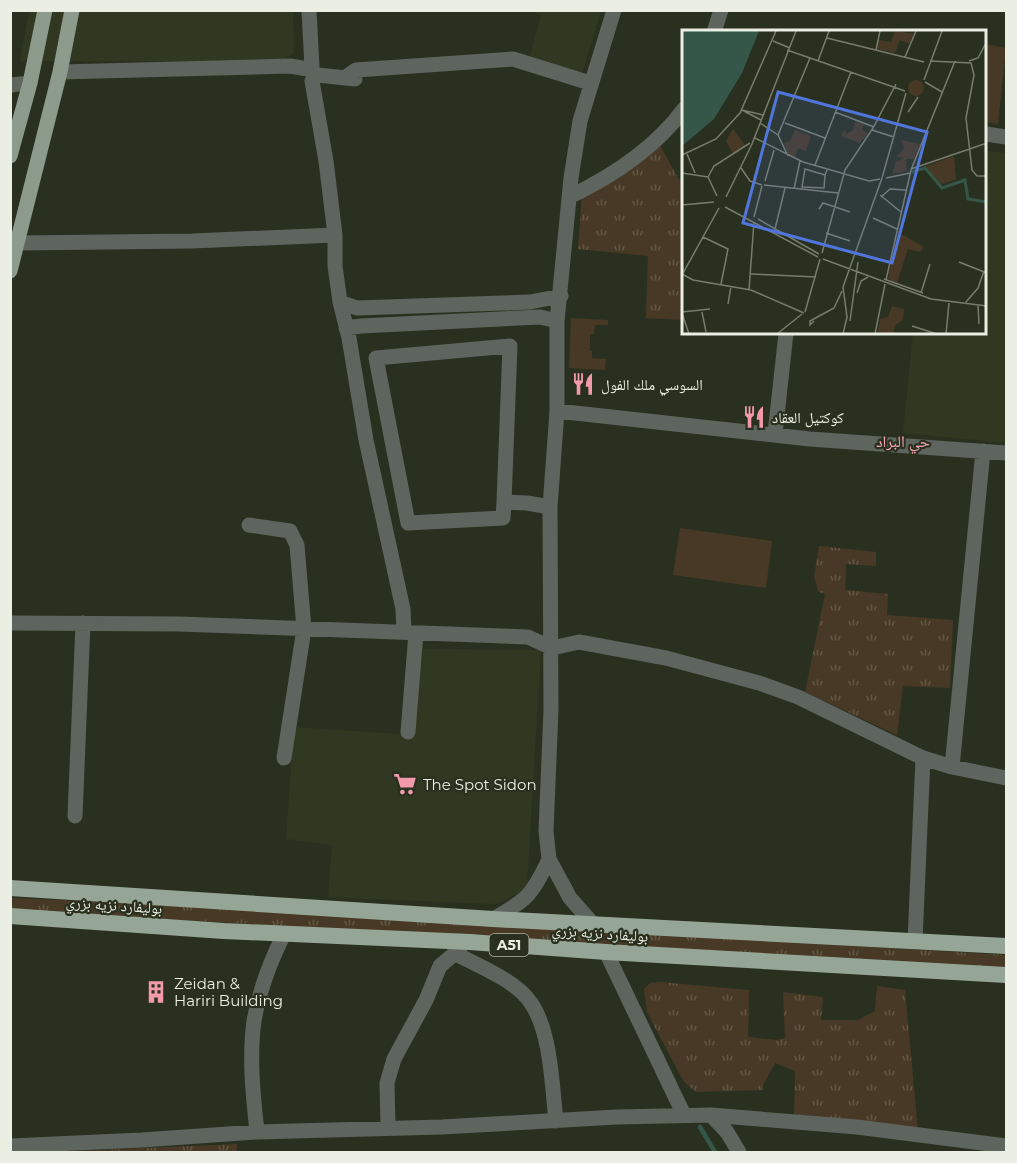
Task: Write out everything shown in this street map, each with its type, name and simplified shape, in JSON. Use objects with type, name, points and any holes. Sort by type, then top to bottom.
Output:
[{"type":"highway","name":"بوليفارد نزيه بزري","points":[[10,888],[493,919],[1006,946]]},
{"type":"highway","name":"بوليفارد نزيه بزري","points":[[10,916],[106,924],[470,942],[1006,975]]},
{"type":"main road","points":[[10,156],[30,83],[45,10]]},
{"type":"main road","points":[[10,272],[60,72],[72,10]]},
{"type":"street","points":[[309,10],[312,73],[326,161],[340,302],[366,440],[410,632],[408,732]]},
{"type":"street","points":[[593,924],[570,898],[549,859],[546,831],[552,648],[550,507],[557,411],[558,321],[569,197],[579,121],[614,10]]},
{"type":"street","points":[[715,30],[722,10]]},
{"type":"street","points":[[60,72],[290,66],[312,73],[354,80],[528,65],[590,83]]},
{"type":"street","points":[[10,85],[30,83]]},
{"type":"street","points":[[569,197],[652,146],[682,111]]},
{"type":"street","points":[[987,134],[1006,136]]},
{"type":"street","points":[[18,243],[116,243],[335,235]]},
{"type":"street","points":[[340,302],[357,308],[530,302],[561,296]]},
{"type":"street","points":[[346,328],[540,317],[558,321]]},
{"type":"street","points":[[775,434],[786,334]]},
{"type":"street","points":[[510,346],[504,502],[503,518],[408,523],[376,358],[510,346]]},
{"type":"street","points":[[557,411],[775,434],[1006,453]]},
{"type":"street","points":[[952,767],[983,451]]},
{"type":"street","points":[[504,502],[550,507]]},
{"type":"street","points":[[249,525],[290,531],[298,553],[304,629],[284,759]]},
{"type":"street","points":[[10,623],[83,623],[528,637],[552,648],[579,642],[666,658],[759,682],[798,697],[923,758],[952,767],[1006,778]]},
{"type":"street","points":[[75,816],[83,623]]},
{"type":"street","points":[[915,941],[923,758]]},
{"type":"street","points":[[493,919],[525,900],[540,880],[549,859]]},
{"type":"street","points":[[257,1132],[252,1075],[252,1040],[255,1019],[268,974],[284,934]]},
{"type":"street","points":[[388,1127],[387,1083],[394,1059],[426,1000],[440,966],[470,942]]},
{"type":"street","points":[[606,952],[684,1115]]},
{"type":"street","points":[[454,953],[511,984],[530,1001],[537,1014],[545,1040],[556,1120]]},
{"type":"street","points":[[10,1146],[257,1132],[684,1115],[711,1115],[857,1127],[1006,1146]]},
{"type":"street","points":[[711,1115],[727,1132],[739,1152]]},
{"type":"shaded area","points":[[29,11],[293,11],[294,53],[280,61],[20,61]]},
{"type":"shaded area","points":[[532,11],[601,11],[581,76],[530,56],[541,15]]},
{"type":"shaded area","points":[[987,151],[1006,153],[1006,443],[903,433],[913,334],[987,334]]},
{"type":"shaded area","name":"The Spot Sidon","points":[[423,649],[541,650],[527,884],[520,892],[502,902],[493,904],[328,897],[332,845],[286,839],[294,727],[413,735]]},
{"type":"green space","points":[[987,44],[1006,48],[998,124],[987,122]]},
{"type":"green space","points":[[659,144],[682,183],[682,320],[646,318],[648,256],[578,249],[582,196]]},
{"type":"green space","points":[[571,318],[608,320],[608,325],[595,325],[594,334],[590,334],[592,358],[606,359],[605,370],[569,368]]},
{"type":"green space","points":[[680,528],[772,541],[766,588],[673,575]]},
{"type":"green space","points":[[819,546],[876,552],[876,566],[846,564],[845,590],[888,594],[887,615],[953,620],[950,688],[903,686],[897,735],[805,692],[825,594],[819,592],[814,577]]},
{"type":"green space","points":[[10,898],[135,903],[1006,955],[1006,968],[11,910]]},
{"type":"green space","points":[[650,983],[749,990],[748,1037],[777,1040],[785,1038],[783,992],[823,997],[821,1020],[858,1020],[875,1011],[877,986],[905,990],[918,1131],[794,1118],[795,1071],[775,1063],[763,1085],[763,1090],[696,1092],[684,1082],[647,1012],[644,989]]},
{"type":"green space","points":[[237,1144],[237,1152],[53,1152]]},
{"type":"waterway","points":[[700,1127],[715,1152]]},
{"type":"place","name":"السوسي ملك الفول","points":[[583,384]]},
{"type":"place","name":"كوكتيل العقاد","points":[[754,417]]},
{"type":"place","name":"The Spot Sidon","points":[[405,784]]},
{"type":"place","name":"Zeidan & Hariri Building","points":[[156,992]]},
{"type":"district","name":"حي البراد","points":[[903,441]]}]
